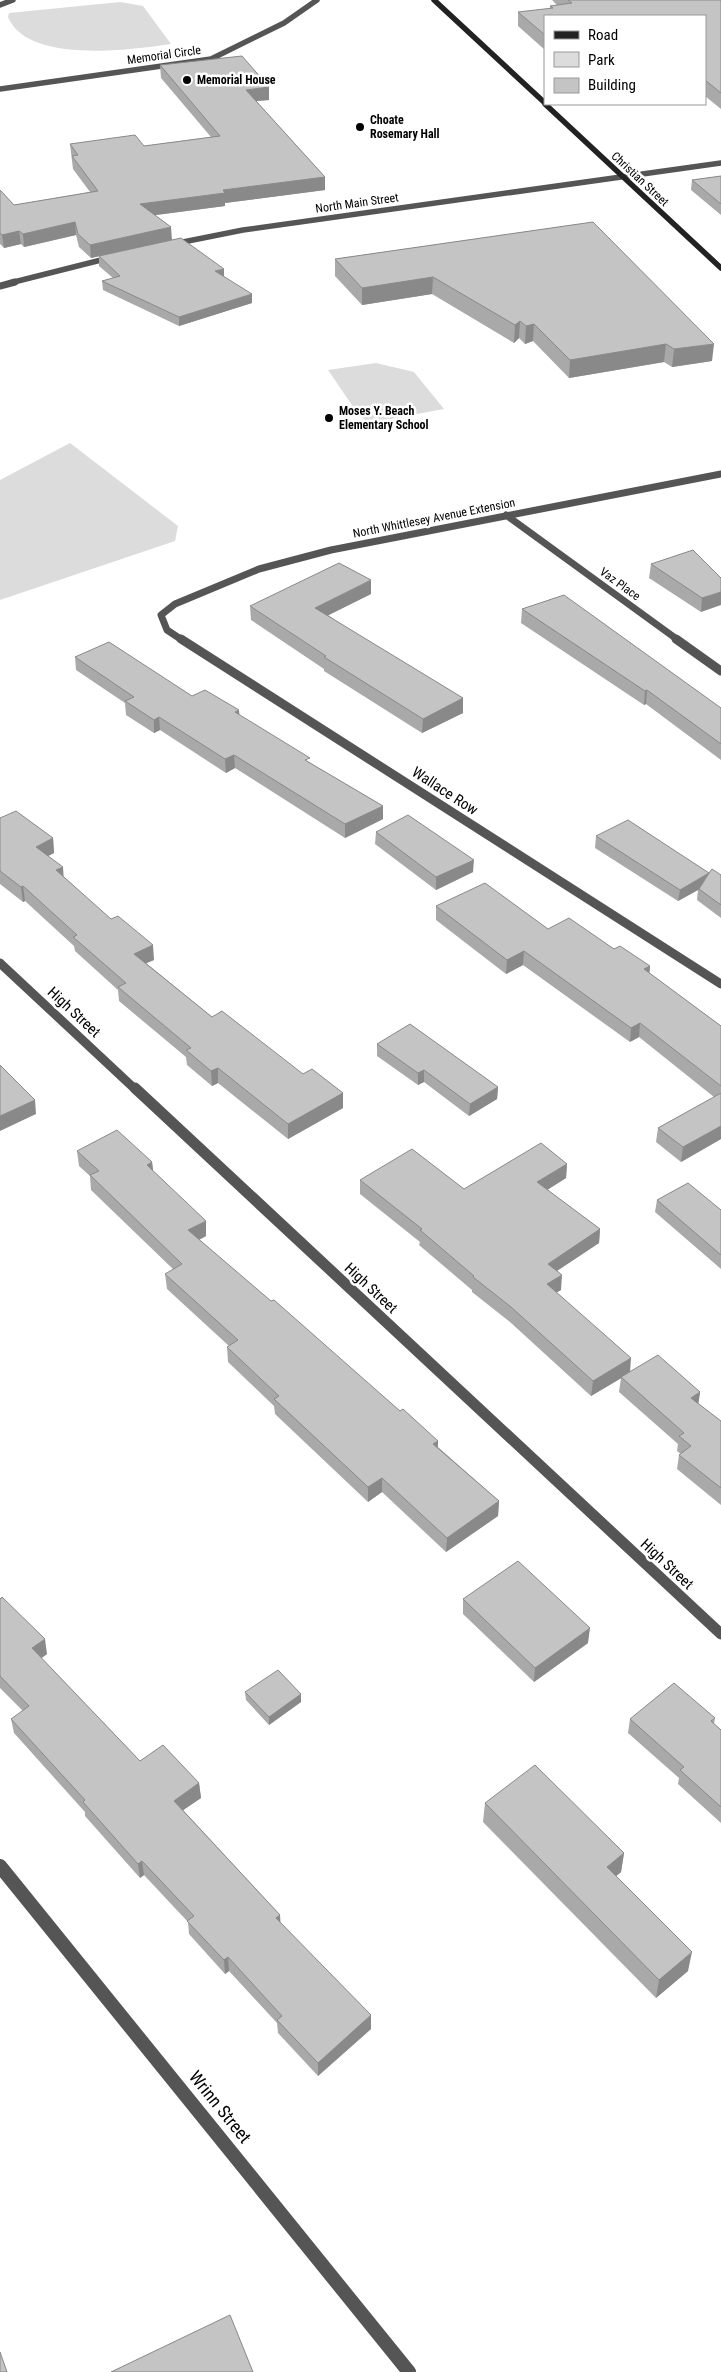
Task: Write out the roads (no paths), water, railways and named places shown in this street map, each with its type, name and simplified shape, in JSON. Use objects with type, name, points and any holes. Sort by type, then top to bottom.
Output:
[{"type":"main road","name":"Christian Street","points":[[434,0],[544,103]]},
{"type":"main road","name":"Christian Street","points":[[546,105],[721,268]]},
{"type":"street","points":[[0,6],[13,0]]},
{"type":"street","name":"Memorial Circle","points":[[0,89],[211,58],[284,23],[317,0]]},
{"type":"street","name":"North Main Street","points":[[165,246],[243,230],[721,163]]},
{"type":"street","points":[[0,286],[116,256]]},
{"type":"street","name":"North Whittlesey Avenue Extension","points":[[161,615],[175,604],[259,569],[331,550],[721,474]]},
{"type":"street","name":"Vaz Place","points":[[506,515],[721,671]]},
{"type":"street","name":"Wallace Row","points":[[161,615],[167,630],[721,984]]},
{"type":"street","name":"High Street","points":[[0,963],[721,1634]]},
{"type":"street","name":"Wrinn Street","points":[[0,1866],[409,2372]]},
{"type":"place","name":"Memorial House","points":[[187,80]]},
{"type":"place","name":"Choate Rosemary Hall","points":[[360,127]]},
{"type":"place","name":"Moses Y. Beach Elementary School","points":[[329,418]]}]
